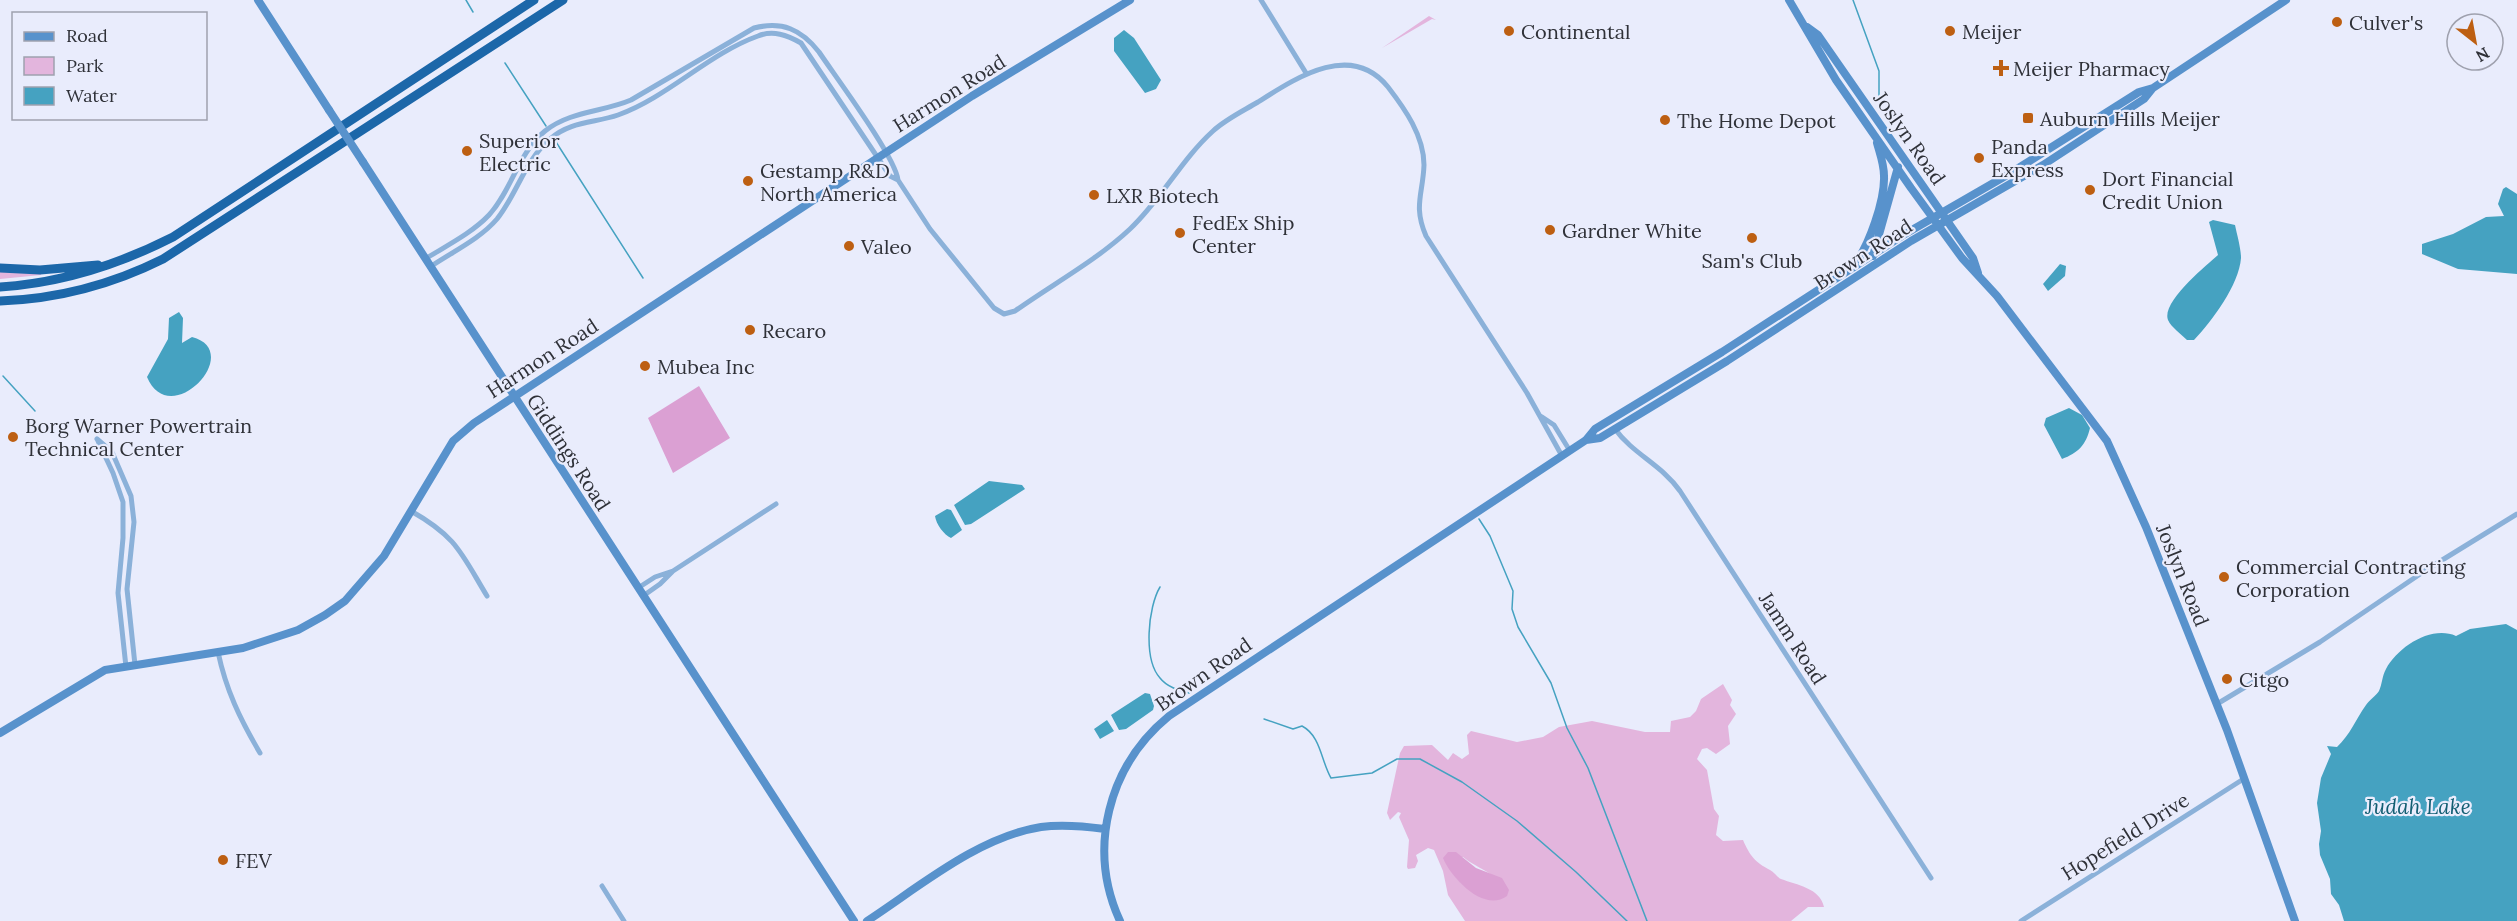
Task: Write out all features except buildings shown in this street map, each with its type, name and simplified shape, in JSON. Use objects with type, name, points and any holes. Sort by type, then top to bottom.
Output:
[{"type":"highway","points":[[0,286],[65,278],[113,264],[173,237],[534,0]]},
{"type":"highway","points":[[0,301],[87,289],[140,271],[163,259],[563,0]]},
{"type":"highway","points":[[0,268],[40,270],[113,264]]},
{"type":"main road","name":"Giddings Road","points":[[258,0],[854,921]]},
{"type":"main road","name":"Harmon Road","points":[[0,733],[105,670],[243,648],[298,630],[345,601],[384,556],[453,441],[474,423],[972,96],[1130,0]]},
{"type":"main road","name":"Joslyn Road","points":[[1789,0],[1807,27],[1817,51],[1938,226],[2107,441],[2150,535],[2217,704],[2295,921]]},
{"type":"main road","name":"Brown Road","points":[[1586,440],[1600,438],[1615,429],[1938,226],[2061,154],[2144,99],[2153,88],[2286,0]]},
{"type":"main road","name":"Joslyn Road","points":[[1807,27],[1818,35],[1948,220],[1973,258],[1978,274]]},
{"type":"main road","name":"Brown Road","points":[[1105,829],[1112,797],[1124,770],[1146,738],[1169,716],[1570,451],[1586,440],[1595,429],[1754,332],[1942,212],[2055,146],[2139,92],[2153,88]]},
{"type":"main road","points":[[2061,154],[2063,147],[2087,132],[2105,113]]},
{"type":"main road","points":[[1847,272],[1868,242],[1882,191],[1884,174],[1876,138]]},
{"type":"main road","points":[[1992,196],[2002,185],[2050,156],[2055,146],[2061,154]]},
{"type":"main road","points":[[1863,273],[1874,255],[1898,170],[1897,148]]},
{"type":"main road","points":[[1704,375],[1715,364],[1754,339],[1754,332]]},
{"type":"main road","points":[[1612,419],[1615,429]]},
{"type":"main road","points":[[867,921],[978,849],[1002,837],[1051,826],[1105,829],[1106,878],[1120,921]]},
{"type":"street","points":[[1262,0],[1306,73]]},
{"type":"street","points":[[428,263],[490,213],[530,147],[545,131],[578,114],[614,107],[631,100],[754,28],[765,25],[788,26],[807,37],[882,155],[897,171],[898,180],[930,229],[981,293],[998,311],[1009,313],[1126,233],[1214,130],[1306,73],[1334,65],[1350,66],[1366,70],[1388,87],[1413,125],[1420,141],[1424,167],[1418,209],[1426,236],[1542,417],[1546,430],[1562,456]]},
{"type":"street","points":[[1542,417],[1554,425],[1570,451]]},
{"type":"street","name":"Jamm Road","points":[[1615,429],[1626,444],[1668,475],[1680,491],[1930,878]]},
{"type":"street","points":[[126,667],[118,593],[123,538],[123,502],[113,473],[97,439],[112,452],[131,496],[134,522],[127,589],[135,665]]},
{"type":"street","points":[[643,596],[673,571],[776,504]]},
{"type":"street","points":[[411,511],[452,540],[462,551],[487,596]]},
{"type":"street","points":[[2217,704],[2320,642],[2426,570],[2517,514]]},
{"type":"street","points":[[638,588],[655,577],[673,571]]},
{"type":"street","points":[[218,652],[225,684],[237,713],[260,753]]},
{"type":"street","name":"Hopefield Drive","points":[[2021,921],[2245,778]]},
{"type":"street","points":[[602,886],[624,921]]},
{"type":"green space","points":[[1429,16],[1436,20],[1432,19],[1382,48]]},
{"type":"green space","points":[[0,270],[41,273],[41,275],[0,279]]},
{"type":"green space","points":[[1723,684],[1732,700],[1730,705],[1736,714],[1728,726],[1730,744],[1716,754],[1707,748],[1702,749],[1697,759],[1707,770],[1714,809],[1719,816],[1716,835],[1723,841],[1743,840],[1757,861],[1781,879],[1813,891],[1818,895],[1824,907],[1808,907],[1791,921],[1465,921],[1448,895],[1443,871],[1434,850],[1428,848],[1416,855],[1418,861],[1415,868],[1408,869],[1409,840],[1399,817],[1401,813],[1398,812],[1390,820],[1387,813],[1400,753],[1404,746],[1432,745],[1448,760],[1453,753],[1462,759],[1469,754],[1467,735],[1471,731],[1517,742],[1543,737],[1559,727],[1592,721],[1645,732],[1670,732],[1671,721],[1690,717],[1696,711],[1701,699]],"holes":[[[1463,857],[1497,878],[1507,888],[1508,893],[1486,899],[1479,896],[1461,883],[1444,859]]]},
{"type":"shaded area","points":[[699,386],[730,438],[673,473],[648,418]]},
{"type":"shaded area","points":[[1448,852],[1456,852],[1476,868],[1502,878],[1509,890],[1507,896],[1498,900],[1488,900],[1469,891],[1447,866],[1443,858]]},
{"type":"water","points":[[1124,30],[1134,38],[1161,80],[1156,89],[1145,93],[1114,51],[1114,38]]},
{"type":"water","points":[[2506,187],[2517,194],[2517,274],[2458,269],[2422,254],[2422,244],[2453,234],[2486,217],[2504,216],[2498,204],[2503,189]]},
{"type":"water","points":[[2213,220],[2235,225],[2241,254],[2239,268],[2230,291],[2209,323],[2194,340],[2187,340],[2169,323],[2168,312],[2171,304],[2186,284],[2218,255],[2209,222]]},
{"type":"water","points":[[2060,264],[2066,266],[2065,276],[2048,291],[2043,284]]},
{"type":"water","points":[[179,312],[183,318],[182,343],[192,337],[207,345],[211,357],[208,370],[198,383],[186,392],[171,396],[158,392],[147,377],[168,339],[169,318]]},
{"type":"water","points":[[2069,408],[2082,415],[2090,428],[2080,448],[2062,459],[2044,425],[2046,418]]},
{"type":"water","points":[[989,481],[1022,485],[1025,489],[971,524],[965,525],[954,505]]},
{"type":"water","points":[[947,509],[951,510],[962,530],[951,538],[941,529],[935,516]]},
{"type":"water","name":"Judah Lake","points":[[2506,624],[2517,630],[2517,921],[2344,921],[2339,905],[2331,894],[2330,879],[2320,855],[2321,831],[2317,803],[2321,778],[2331,754],[2327,746],[2337,747],[2346,737],[2367,703],[2379,691],[2391,661],[2407,646],[2436,633],[2456,636],[2470,629]]},
{"type":"water","points":[[1145,693],[1150,694],[1153,710],[1126,729],[1119,730],[1111,715]]},
{"type":"water","points":[[1107,720],[1114,731],[1100,739],[1094,729]]},
{"type":"waterway","points":[[466,0],[473,12]]},
{"type":"waterway","points":[[1853,0],[1879,71],[1879,101]]},
{"type":"waterway","points":[[505,63],[546,126]]},
{"type":"waterway","points":[[556,142],[643,278]]},
{"type":"waterway","points":[[3,376],[35,411]]},
{"type":"waterway","points":[[1479,519],[1490,536],[1513,591],[1512,609],[1518,627],[1551,683],[1567,728],[1588,768],[1647,921]]},
{"type":"waterway","points":[[1160,587],[1150,620],[1151,659],[1160,678],[1166,684],[1189,693]]},
{"type":"waterway","points":[[1264,719],[1293,729],[1302,726],[1308,730],[1317,742],[1331,778],[1372,773],[1397,759],[1420,759],[1462,782],[1517,821],[1576,872],[1627,921]]},
{"type":"place","name":"Culver's","points":[[2337,22]]},
{"type":"place","name":"Continental","points":[[1509,31]]},
{"type":"place","name":"Meijer","points":[[1950,31]]},
{"type":"place","name":"Meijer Pharmacy","points":[[2001,68]]},
{"type":"place","name":"Auburn Hills Meijer","points":[[2028,118]]},
{"type":"place","name":"The Home Depot","points":[[1665,120]]},
{"type":"place","name":"Superior Electric","points":[[467,151]]},
{"type":"place","name":"Panda Express","points":[[1979,158]]},
{"type":"place","name":"Gestamp R&D North America","points":[[748,181]]},
{"type":"place","name":"Dort Financial Credit Union","points":[[2090,190]]},
{"type":"place","name":"LXR Biotech","points":[[1094,195]]},
{"type":"place","name":"Gardner White","points":[[1550,230]]},
{"type":"place","name":"FedEx Ship Center","points":[[1180,233]]},
{"type":"place","name":"Sam's Club","points":[[1752,238]]},
{"type":"place","name":"Valeo","points":[[849,246]]},
{"type":"place","name":"Recaro","points":[[750,330]]},
{"type":"place","name":"Mubea Inc","points":[[645,366]]},
{"type":"place","name":"Borg Warner Powertrain Technical Center","points":[[13,437]]},
{"type":"place","name":"Commercial Contracting Corporation","points":[[2224,577]]},
{"type":"place","name":"Citgo","points":[[2227,679]]},
{"type":"place","name":"FEV","points":[[223,860]]}]
